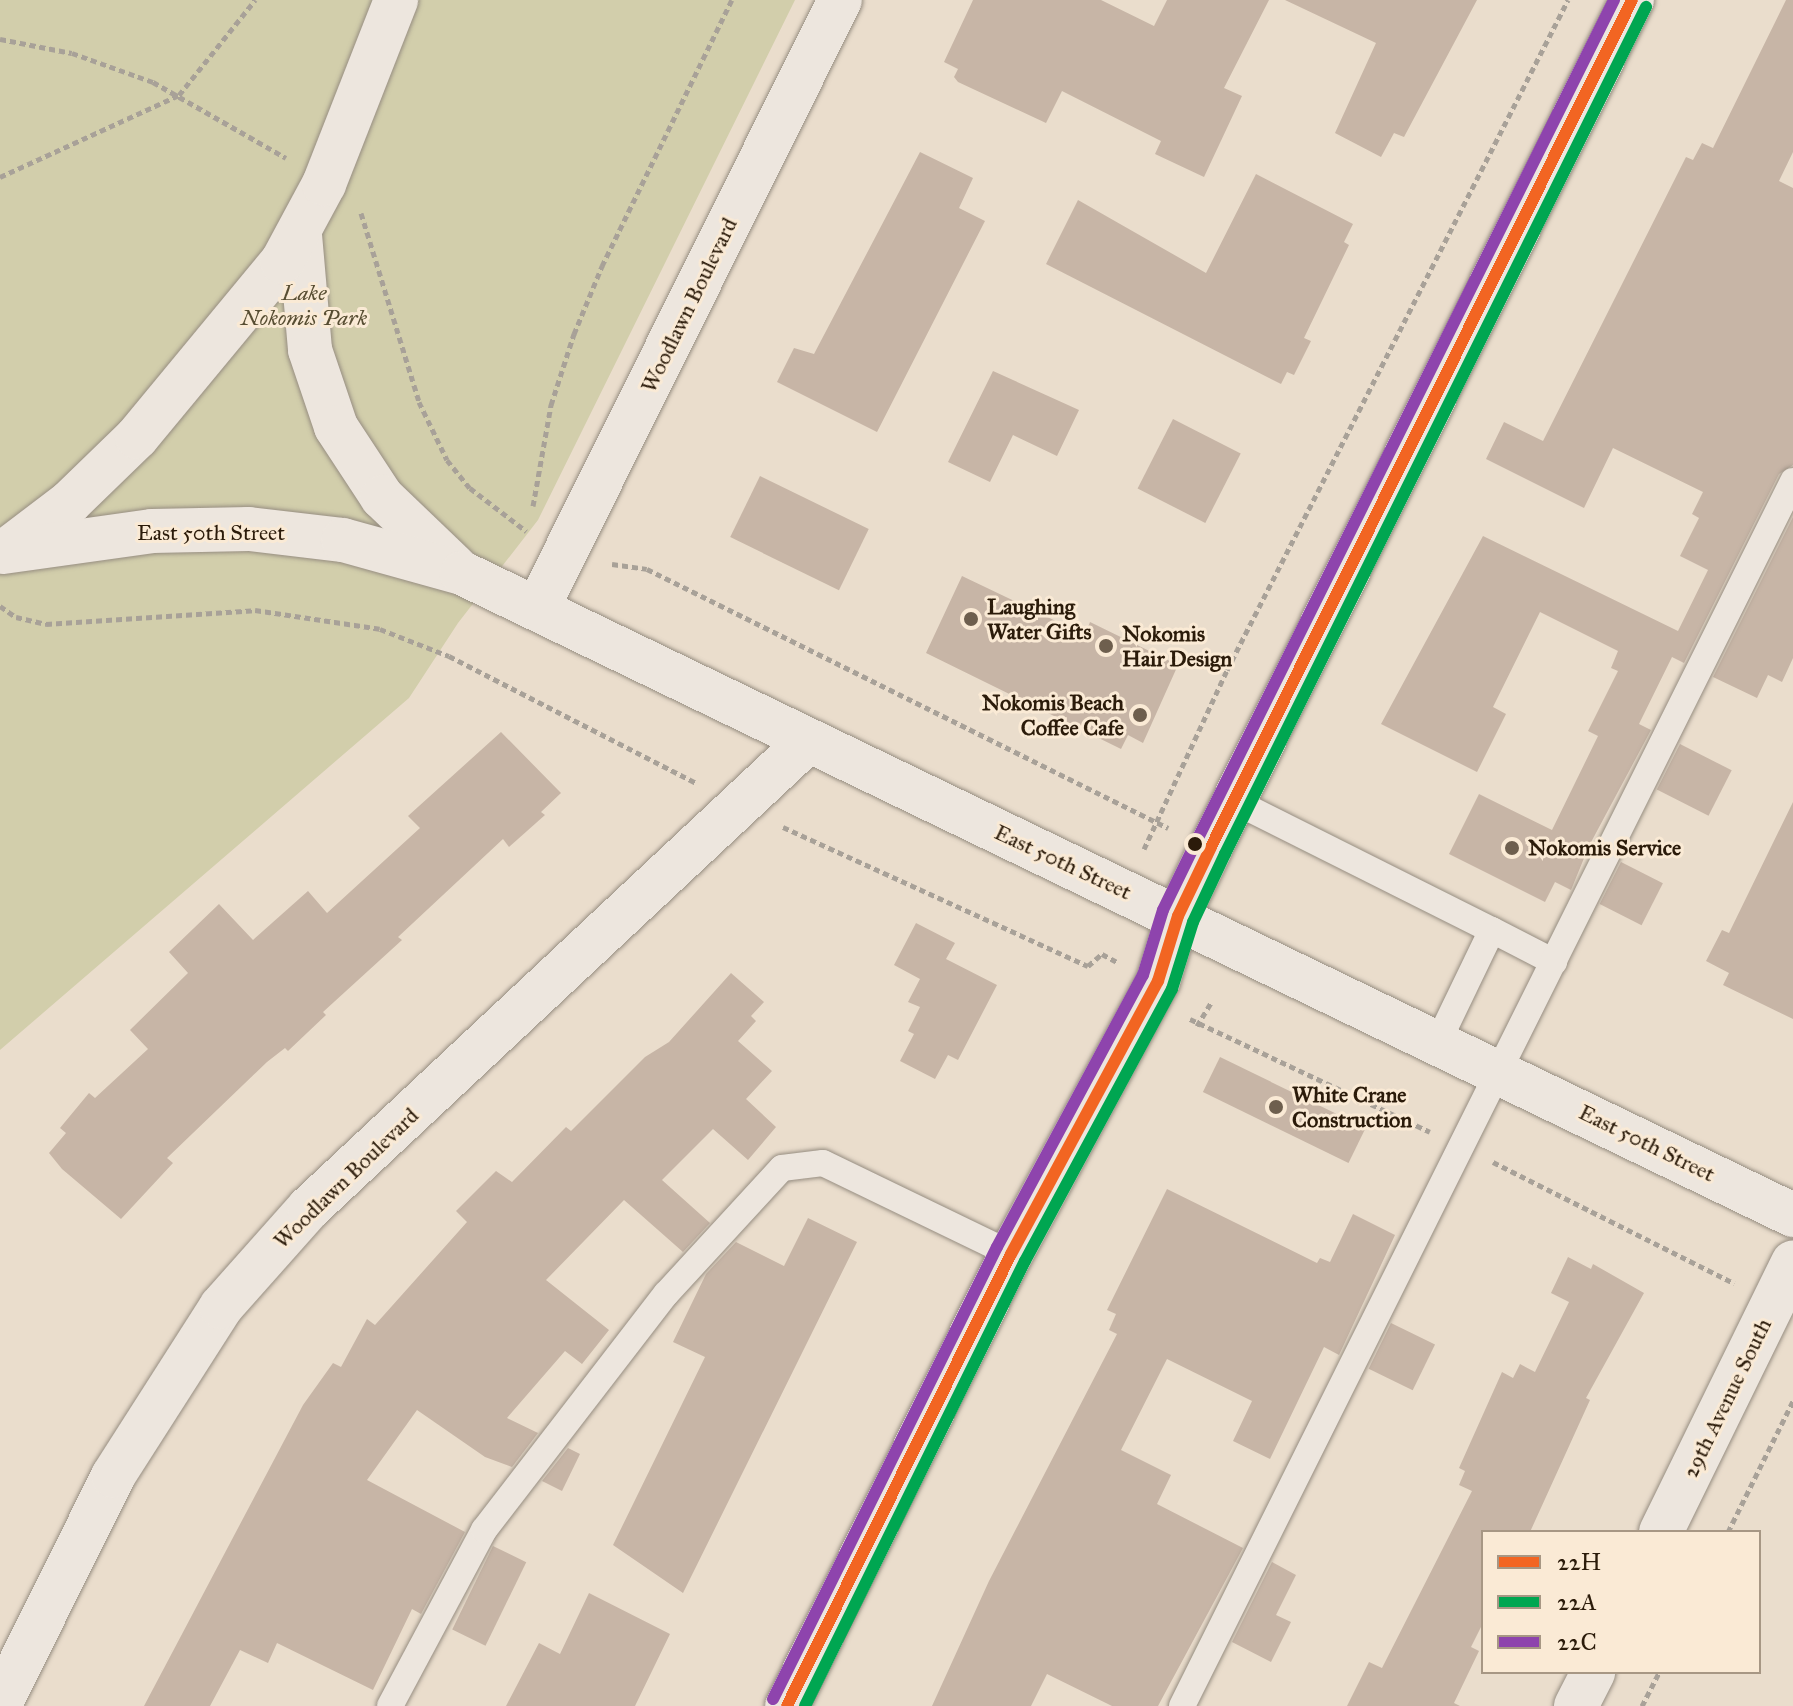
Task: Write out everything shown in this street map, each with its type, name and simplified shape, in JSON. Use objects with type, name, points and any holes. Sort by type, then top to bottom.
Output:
[{"type":"street","points":[[2,553],[70,502],[137,437],[222,339],[300,235],[324,184],[396,0]]},
{"type":"street","name":"Woodlawn Boulevard","points":[[537,609],[840,0]]},
{"type":"street","points":[[787,1706],[1011,1254],[1158,981],[1178,916],[1632,0]]},
{"type":"street","name":"East 50th Street","points":[[300,235],[310,350],[336,427],[382,497],[462,573]]},
{"type":"street","name":"East 50th Street","points":[[2,553],[152,531],[249,529],[343,540],[462,573],[1793,1215]]},
{"type":"street","name":"Woodlawn Boulevard","points":[[0,1704],[113,1476],[221,1307],[309,1208],[807,742]]},
{"type":"street","name":"29th Avenue South","points":[[1662,1530],[1793,1263]]},
{"type":"street","points":[[1576,1706],[1592,1674]]},
{"type":"lane","points":[[1182,1706],[1793,481]]},
{"type":"lane","points":[[1234,801],[1554,962]]},
{"type":"lane","points":[[1438,1042],[1492,930]]},
{"type":"lane","points":[[390,1706],[484,1530],[666,1294],[782,1168],[823,1163],[1011,1254]]},
{"type":"path","points":[[0,177],[179,95],[255,0]]},
{"type":"path","points":[[0,39],[72,53],[179,95],[249,132],[362,214],[419,402],[447,460],[470,488],[530,533],[540,455],[574,334],[602,266],[732,0]]},
{"type":"path","points":[[1144,849],[1153,820],[1568,0]]},
{"type":"path","points":[[600,568],[622,562],[647,569],[1176,832]]},
{"type":"path","points":[[0,606],[16,617],[46,624],[255,610],[380,629],[449,656],[706,786]]},
{"type":"path","points":[[776,824],[1088,966],[1102,954]]},
{"type":"path","points":[[1197,1026],[1212,1001]]},
{"type":"path","points":[[1729,1530],[1793,1401]]},
{"type":"path","points":[[1642,1706],[1658,1674]]},
{"type":"green space","name":"Lake Nokomis Park","points":[[0,0],[795,0],[538,520],[458,623],[409,698],[0,1050]]},
{"type":"building","points":[[973,0],[1101,0],[1154,26],[1167,0],[1269,0],[1224,88],[1242,96],[1204,177],[1155,154],[1161,141],[1062,91],[1046,123],[958,82],[954,77],[958,69],[944,62]]},
{"type":"building","points":[[1285,0],[1477,0],[1404,137],[1394,133],[1381,157],[1335,133],[1376,43]]},
{"type":"building","points":[[1786,0],[1793,0],[1793,152],[1779,181],[1793,188],[1793,465],[1779,474],[1684,663],[1672,657],[1639,724],[1651,730],[1589,846],[1571,890],[1555,882],[1545,902],[1449,854],[1479,794],[1552,830],[1598,736],[1588,731],[1618,671],[1611,668],[1618,651],[1540,612],[1493,707],[1506,714],[1477,772],[1381,724],[1483,536],[1678,631],[1708,570],[1680,556],[1699,518],[1692,514],[1703,492],[1613,448],[1584,508],[1486,459],[1504,422],[1543,441],[1686,157],[1693,160],[1702,143],[1713,148]]},
{"type":"building","points":[[920,152],[973,178],[959,208],[985,221],[877,432],[777,382],[794,348],[814,354]]},
{"type":"building","points":[[1256,174],[1353,224],[1344,242],[1349,245],[1304,338],[1311,341],[1294,375],[1287,372],[1281,384],[1046,264],[1078,200],[1206,273]]},
{"type":"building","points":[[993,371],[1079,410],[1057,456],[1013,435],[990,482],[948,462]]},
{"type":"building","points":[[1173,419],[1241,454],[1205,523],[1138,488]]},
{"type":"building","points":[[760,476],[869,529],[839,590],[730,537]]},
{"type":"building","points":[[1793,517],[1793,658],[1782,682],[1768,675],[1757,698],[1713,677]]},
{"type":"building","points":[[962,576],[1085,635],[1090,622],[1178,665],[1143,743],[1128,735],[1121,749],[926,653]]},
{"type":"building","points":[[501,732],[561,793],[541,812],[545,815],[509,847],[503,839],[398,937],[402,940],[323,1012],[326,1015],[288,1051],[285,1048],[267,1062],[167,1158],[173,1163],[121,1219],[62,1169],[49,1153],[66,1133],[60,1128],[89,1093],[95,1098],[148,1049],[130,1030],[188,973],[169,952],[219,904],[253,940],[308,891],[327,913],[420,828],[408,816]]},
{"type":"building","points":[[1680,744],[1732,770],[1709,816],[1657,789]]},
{"type":"building","points":[[1793,802],[1793,1019],[1723,985],[1729,973],[1706,961],[1722,930],[1729,933]]},
{"type":"building","points":[[1621,862],[1663,883],[1642,925],[1600,904]]},
{"type":"building","points":[[916,923],[955,943],[946,959],[997,985],[958,1060],[948,1055],[935,1079],[900,1061],[914,1034],[908,1031],[920,1007],[908,1002],[920,979],[894,965]]},
{"type":"building","points":[[731,973],[764,1002],[751,1016],[756,1021],[738,1041],[772,1071],[746,1099],[776,1127],[748,1160],[713,1129],[662,1180],[710,1223],[683,1252],[624,1200],[546,1280],[609,1330],[582,1364],[565,1351],[507,1418],[538,1433],[512,1467],[485,1457],[417,1410],[367,1480],[465,1532],[421,1614],[412,1609],[373,1690],[277,1643],[268,1663],[240,1650],[210,1706],[144,1706],[303,1405],[333,1363],[341,1367],[367,1319],[375,1325],[467,1222],[456,1211],[496,1171],[512,1182],[566,1127],[571,1131],[645,1057],[669,1042]]},
{"type":"building","name":"White Crane Construction","points":[[1220,1057],[1366,1128],[1349,1163],[1203,1092]]},
{"type":"building","points":[[1167,1189],[1317,1263],[1320,1258],[1330,1262],[1353,1214],[1395,1235],[1339,1355],[1324,1347],[1270,1459],[1233,1441],[1252,1401],[1167,1359],[1121,1450],[1171,1475],[1157,1504],[1243,1548],[1158,1706],[1112,1706],[1047,1674],[1031,1706],[932,1706],[989,1581],[1117,1334],[1109,1330],[1116,1314],[1107,1310]]},
{"type":"building","points":[[808,1218],[857,1242],[683,1593],[613,1545],[705,1357],[673,1342],[706,1274],[736,1242],[784,1266]]},
{"type":"building","points":[[1568,1257],[1591,1269],[1593,1264],[1644,1293],[1586,1398],[1590,1400],[1531,1530],[1481,1530],[1481,1627],[1471,1647],[1479,1651],[1454,1703],[1460,1706],[1347,1706],[1369,1662],[1382,1668],[1472,1491],[1459,1485],[1465,1471],[1459,1468],[1502,1372],[1513,1378],[1520,1364],[1535,1372],[1569,1302],[1551,1293]]},
{"type":"building","points":[[1391,1323],[1435,1344],[1413,1390],[1369,1369]]},
{"type":"building","points":[[568,1448],[580,1454],[562,1491],[542,1481]]},
{"type":"building","points":[[493,1546],[526,1562],[485,1646],[452,1630]]},
{"type":"building","points":[[1272,1562],[1296,1575],[1276,1615],[1291,1622],[1271,1662],[1232,1642]]},
{"type":"building","points":[[589,1593],[670,1634],[635,1706],[506,1706],[539,1643],[560,1654]]},
{"type":"transit line","name":"22C","points":[[773,1699],[997,1247],[1143,975],[1163,910],[1614,0]]},
{"type":"transit line","name":"22H","points":[[787,1706],[1011,1254],[1158,981],[1178,916],[1211,847],[1632,0]]},
{"type":"transit line","name":"22A","points":[[805,1706],[1025,1261],[1172,989],[1193,922],[1225,854],[1646,7]]},
{"type":"place","name":"Laughing Water Gifts","points":[[971,619]]},
{"type":"place","name":"Nokomis Hair Design","points":[[1106,646]]},
{"type":"place","name":"Nokomis Beach Coffee Cafe","points":[[1140,715]]},
{"type":"place","name":"Nokomis Service","points":[[1512,848]]},
{"type":"place","name":"White Crane Construction","points":[[1276,1107]]}]
